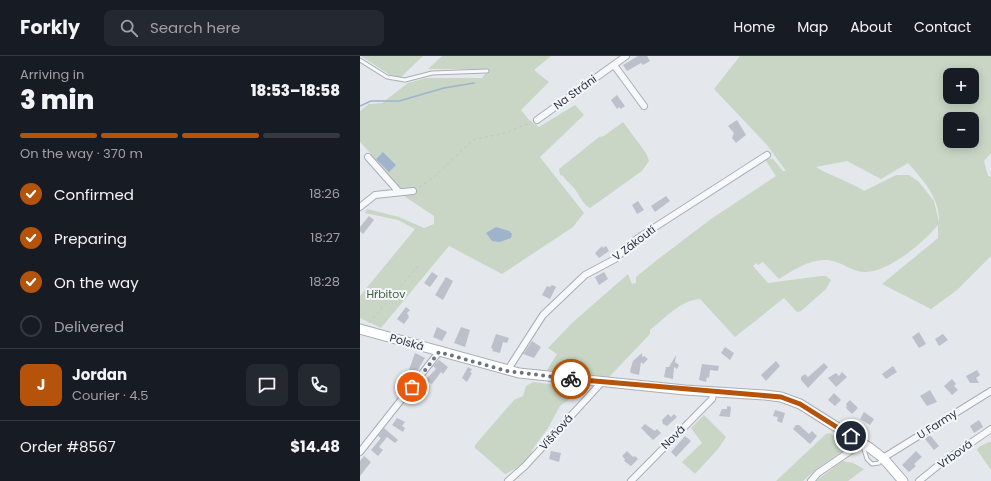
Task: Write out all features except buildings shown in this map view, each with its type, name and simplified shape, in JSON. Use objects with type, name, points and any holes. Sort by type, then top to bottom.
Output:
[{"type":"street","name":"Na Stráni","points":[[537,120],[626,56]]},
{"type":"street","points":[[614,64],[644,106]]},
{"type":"street","name":"V Zákoutí","points":[[507,371],[543,315],[585,275],[615,259],[635,240],[767,155]]},
{"type":"street","points":[[368,157],[399,192]]},
{"type":"street","points":[[360,207],[375,195],[413,191]]},
{"type":"street","name":"Polská","points":[[362,329],[507,371],[602,382],[781,397],[800,404],[862,443],[883,458],[903,481]]},
{"type":"street","points":[[360,452],[439,352]]},
{"type":"street","name":"Višňová","points":[[508,481],[525,466],[602,382]]},
{"type":"street","name":"U Farmy","points":[[883,458],[991,390]]},
{"type":"street","name":"Nová","points":[[631,481],[712,399],[714,392]]},
{"type":"street","name":"Vrbová","points":[[919,481],[940,464],[991,429]]},
{"type":"street","points":[[811,481],[818,473],[862,443]]},
{"type":"lane","points":[[360,60],[387,77],[405,80],[432,73],[487,71]]},
{"type":"path","points":[[413,191],[433,178],[473,140],[505,134],[537,120]]},
{"type":"path","points":[[362,329],[418,266]]},
{"type":"green space","points":[[361,56],[423,56],[401,77],[390,75]]},
{"type":"green space","name":"Hřbitov","points":[[442,56],[551,56],[534,70],[549,82],[521,110],[529,120],[539,127],[575,105],[584,115],[540,157],[584,213],[573,227],[502,274],[449,246],[381,328],[360,318],[360,296],[415,229],[398,220],[365,213],[367,209],[399,217],[424,228],[434,224],[434,216],[401,194],[370,156],[371,154],[360,142],[360,111],[369,104],[382,103],[408,83],[426,78],[482,78],[489,69],[428,69]]},
{"type":"green space","points":[[740,56],[991,56],[991,153],[984,161],[988,176],[991,177],[991,256],[957,290],[931,309],[882,284],[938,238],[938,225],[904,256],[893,263],[872,271],[862,272],[836,262],[821,260],[806,264],[779,279],[763,262],[758,265],[756,263],[753,266],[768,283],[821,276],[826,276],[831,280],[826,289],[801,311],[797,312],[784,298],[735,337],[700,299],[686,303],[673,311],[650,330],[650,334],[609,377],[547,370],[557,354],[548,348],[572,323],[628,274],[632,284],[636,283],[636,277],[657,260],[711,219],[776,176],[764,158],[773,159],[783,171],[786,171],[767,145],[714,89]],"holes":[[[847,161],[881,179],[908,163],[925,183],[934,197],[939,213],[939,222],[934,201],[919,182],[909,175],[896,175],[864,191],[816,167]]]},
{"type":"green space","points":[[623,122],[646,153],[649,161],[642,171],[590,208],[574,188],[563,176],[560,175],[559,169],[599,137],[604,136]]},
{"type":"green space","points":[[533,382],[578,388],[578,393],[560,406],[548,428],[532,450],[530,459],[505,474],[475,448],[475,445],[514,400],[523,396],[526,386]]},
{"type":"green space","points":[[704,415],[726,437],[718,449],[695,474],[682,462],[702,443],[691,428]]},
{"type":"green space","points":[[830,433],[846,445],[844,450],[815,470],[803,481],[776,481],[826,434]]},
{"type":"green space","points":[[991,442],[991,470],[977,450],[979,447]]},
{"type":"green space","points":[[842,461],[853,463],[864,469],[848,481],[816,481]]},
{"type":"water","points":[[383,152],[396,165],[389,172],[376,159]]},
{"type":"water","points":[[496,227],[509,231],[512,234],[511,238],[500,242],[492,241],[486,233]]},
{"type":"waterway","points":[[360,106],[371,101],[399,101],[444,88],[474,83]]},
{"type":"way so far","points":[[412,387],[439,352],[507,371],[571,379]]},
{"type":"route","points":[[571,379],[684,390],[748,393],[781,397],[800,404],[851,436]]}]
